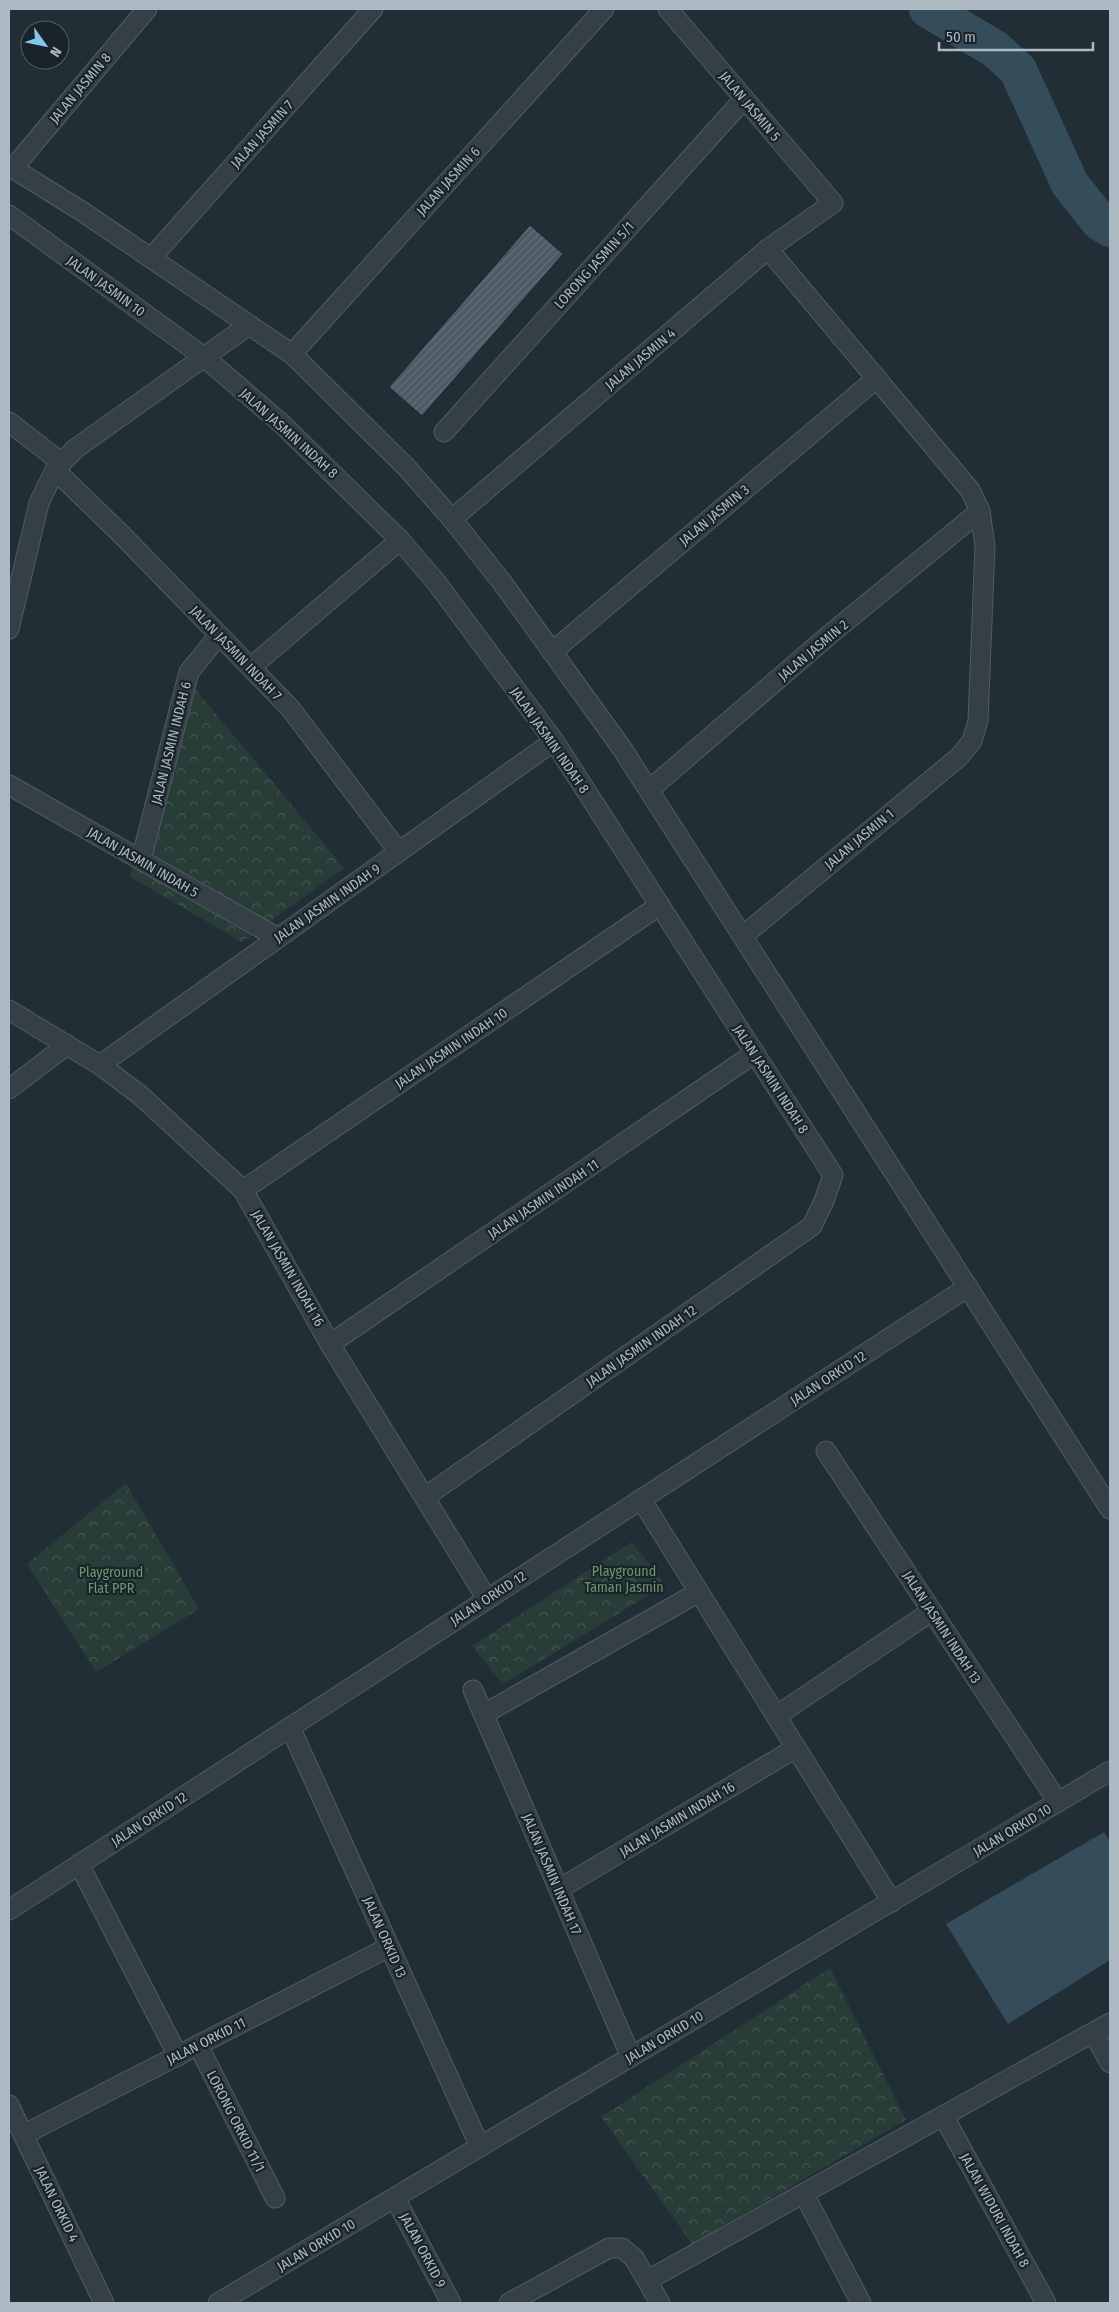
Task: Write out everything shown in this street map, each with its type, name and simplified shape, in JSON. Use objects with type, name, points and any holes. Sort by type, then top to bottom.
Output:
[{"type":"street","name":"JALAN JASMIN 8","points":[[11,167],[147,9]]},
{"type":"street","name":"JALAN JASMIN 7","points":[[151,258],[372,9]]},
{"type":"street","name":"JALAN JASMIN 6","points":[[292,354],[604,9]]},
{"type":"street","name":"JALAN JASMIN 5","points":[[668,9],[833,203]]},
{"type":"street","name":"LORONG JASMIN 5/1","points":[[444,432],[744,99]]},
{"type":"street","points":[[11,167],[151,258],[292,354],[407,468],[452,519],[501,581],[649,790],[744,935],[1110,1509]]},
{"type":"street","name":"JALAN JASMIN 4","points":[[452,519],[768,249],[833,203]]},
{"type":"street","name":"JALAN JASMIN 10","points":[[9,215],[204,357]]},
{"type":"street","points":[[768,249],[970,490],[980,512]]},
{"type":"street","points":[[9,624],[39,503],[58,466],[75,449],[249,325]]},
{"type":"street","name":"JALAN JASMIN INDAH 8","points":[[204,357],[282,424],[400,540],[436,582],[554,741],[833,1175]]},
{"type":"street","name":"JALAN JASMIN 3","points":[[552,652],[877,378]]},
{"type":"street","name":"JALAN JASMIN INDAH 7","points":[[9,422],[58,466],[290,708],[399,852]]},
{"type":"street","name":"JALAN JASMIN 1","points":[[744,935],[959,756],[972,741],[978,722],[985,546],[980,512]]},
{"type":"street","name":"JALAN JASMIN 2","points":[[649,790],[828,636],[980,512]]},
{"type":"street","points":[[251,667],[400,540]]},
{"type":"street","name":"JALAN JASMIN INDAH 6","points":[[141,860],[189,672],[219,635]]},
{"type":"street","name":"JALAN JASMIN INDAH 9","points":[[100,1065],[554,741]]},
{"type":"street","name":"JALAN JASMIN INDAH 5","points":[[9,785],[278,938]]},
{"type":"street","name":"JALAN JASMIN INDAH 10","points":[[244,1190],[660,905]]},
{"type":"street","name":"JALAN JASMIN INDAH 16","points":[[9,1010],[100,1065],[140,1095],[244,1190],[330,1344],[487,1599]]},
{"type":"street","points":[[9,1089],[67,1045]]},
{"type":"street","name":"JALAN JASMIN INDAH 11","points":[[330,1344],[755,1053]]},
{"type":"street","name":"JALAN JASMIN INDAH 12","points":[[425,1497],[812,1226],[824,1201],[833,1175]]},
{"type":"street","name":"JALAN ORKID 12","points":[[9,1910],[968,1287]]},
{"type":"street","name":"JALAN JASMIN INDAH 13","points":[[826,1451],[1058,1802]]},
{"type":"street","points":[[641,1499],[892,1902]]},
{"type":"street","points":[[484,1714],[699,1592]]},
{"type":"street","points":[[776,1716],[932,1612]]},
{"type":"street","name":"JALAN JASMIN INDAH 17","points":[[473,1690],[631,2057]]},
{"type":"street","name":"JALAN ORKID 13","points":[[290,1727],[480,2147]]},
{"type":"street","name":"JALAN JASMIN INDAH 16","points":[[559,1889],[796,1748]]},
{"type":"street","name":"JALAN ORKID 10","points":[[218,2303],[1110,1772]]},
{"type":"street","points":[[79,1864],[178,2056]]},
{"type":"street","name":"JALAN ORKID 11","points":[[23,2135],[389,1947]]},
{"type":"street","points":[[648,2280],[1094,2034],[1110,2023]]},
{"type":"street","points":[[1094,2034],[1110,2063]]},
{"type":"street","name":"LORONG ORKID 11/1","points":[[198,2045],[275,2198]]},
{"type":"street","name":"JALAN ORKID 4","points":[[9,2105],[104,2303]]},
{"type":"street","name":"JALAN WIDURI INDAH 8","points":[[944,2117],[1046,2303]]},
{"type":"street","points":[[804,2194],[861,2303]]},
{"type":"street","name":"JALAN ORKID 9","points":[[396,2198],[451,2303]]},
{"type":"street","points":[[509,2303],[609,2248],[622,2248],[634,2258],[660,2303]]},
{"type":"green space","points":[[181,672],[344,868],[242,942],[130,877]]},
{"type":"green space","name":"Playground Flat PPR","points":[[126,1483],[199,1609],[96,1672],[27,1564]]},
{"type":"green space","name":"Playground Taman Jasmin","points":[[632,1542],[665,1585],[503,1684],[472,1646]]},
{"type":"green space","points":[[830,1968],[906,2120],[692,2244],[601,2117]]},
{"type":"water","points":[[1104,1832],[1110,1841],[1110,1960],[1008,2024],[946,1924]]},
{"type":"building","points":[[530,225],[563,254],[422,416],[389,387]]},
{"type":"waterway","points":[[928,9],[995,49],[1018,70],[1070,184],[1100,222],[1110,228]]}]
